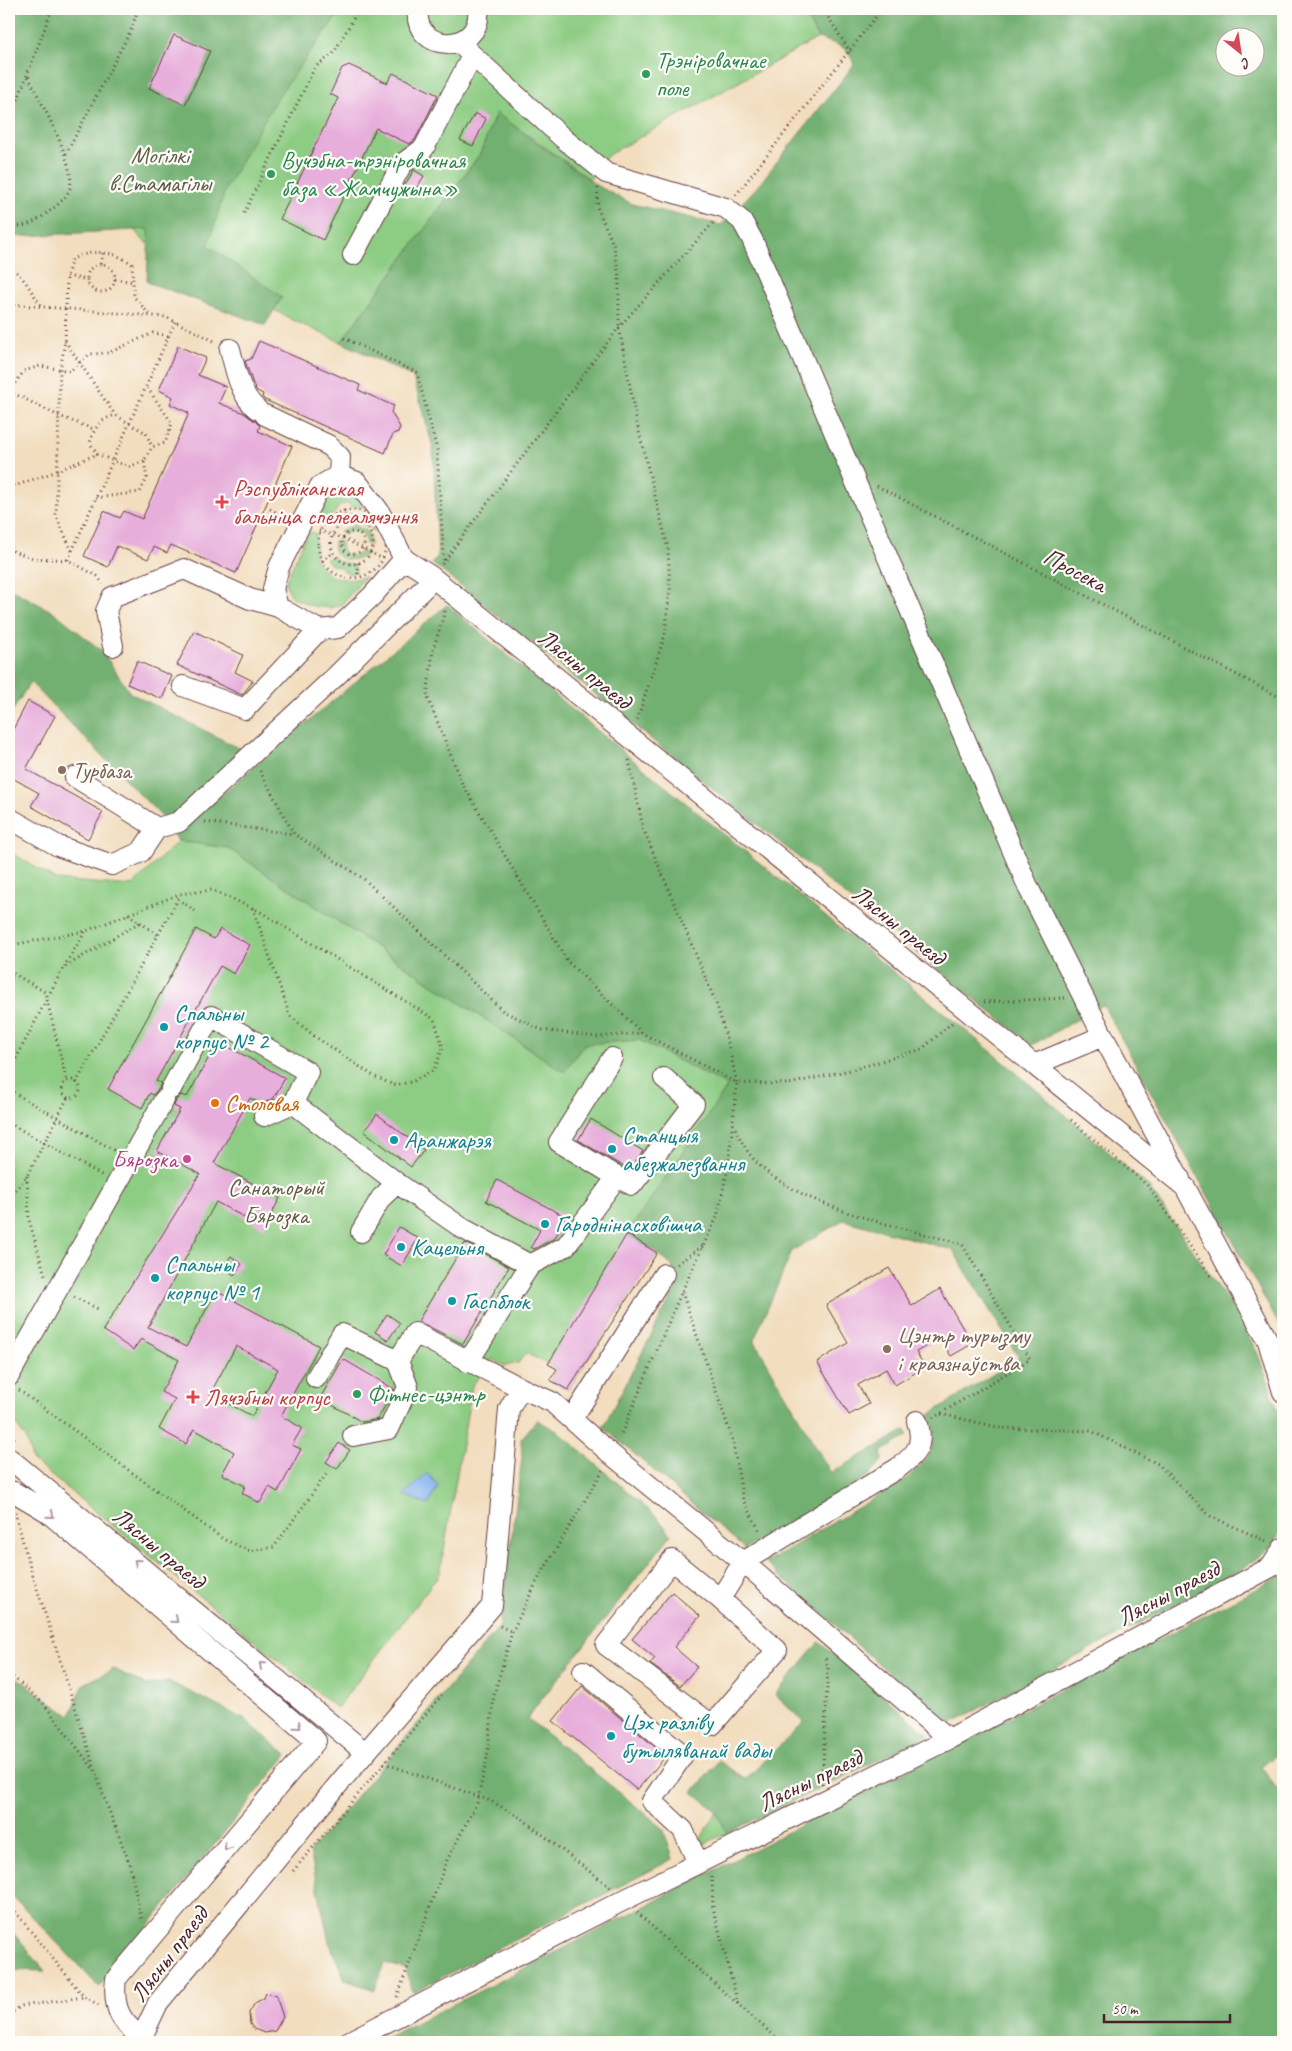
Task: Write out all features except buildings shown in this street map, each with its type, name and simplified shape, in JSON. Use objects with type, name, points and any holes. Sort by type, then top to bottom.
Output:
[{"type":"street","points":[[418,9],[418,22],[429,38],[448,44],[458,42],[473,30],[478,22],[478,9]]},
{"type":"street","points":[[458,42],[564,139],[602,180],[726,208],[742,221],[752,239],[1029,890],[1103,1036],[1185,1187]]},
{"type":"street","points":[[353,256],[402,164],[424,148],[472,56]]},
{"type":"street","points":[[230,349],[250,404],[261,412],[328,445],[340,458],[338,475]]},
{"type":"street","points":[[278,607],[274,589],[279,567],[320,486],[338,475]]},
{"type":"street","points":[[113,646],[106,611],[112,596],[184,569],[250,599],[278,607],[319,630],[338,628],[373,595],[394,562],[379,511],[357,482],[338,475]]},
{"type":"street","name":"Лясны праезд","points":[[394,562],[438,569],[632,740],[956,1019],[1034,1065],[1185,1187],[1268,1341],[1283,1392]]},
{"type":"street","points":[[9,818],[58,846],[112,865],[142,852],[157,828],[180,822],[252,756],[425,587],[438,569]]},
{"type":"street","points":[[183,686],[245,709],[319,630]]},
{"type":"street","points":[[75,777],[157,828]]},
{"type":"street","points":[[13,1382],[55,1293],[212,1016],[308,1072],[293,1103],[264,1116]]},
{"type":"street","points":[[1034,1065],[1103,1036]]},
{"type":"street","points":[[612,1058],[559,1142],[632,1185],[694,1104],[664,1078]]},
{"type":"street","points":[[293,1103],[397,1183],[462,1228],[530,1266]]},
{"type":"street","points":[[468,1362],[530,1266],[566,1246],[617,1177]]},
{"type":"street","points":[[362,1232],[381,1198],[397,1183]]},
{"type":"street","points":[[572,1419],[664,1274]]},
{"type":"street","points":[[398,1361],[415,1333],[468,1362],[552,1402],[612,1455],[743,1562],[949,1739]]},
{"type":"street","points":[[316,1378],[342,1334],[398,1361],[408,1387],[389,1429],[353,1436]]},
{"type":"street","points":[[366,1753],[492,1606],[509,1409],[521,1388]]},
{"type":"street","points":[[720,1600],[743,1562],[898,1468],[915,1454],[922,1435],[924,1420]]},
{"type":"street","name":"Лясны праезд","points":[[10,1463],[366,1753],[158,2003],[139,2041],[116,2007],[116,1979],[316,1741],[46,1511],[11,1492]]},
{"type":"street","name":"Лясны праезд","points":[[348,2042],[619,1895],[698,1863],[949,1739],[1278,1555]]},
{"type":"street","points":[[672,1560],[720,1600],[777,1650],[712,1725],[606,1645],[672,1560]]},
{"type":"street","points":[[583,1671],[683,1755],[652,1801],[683,1830],[698,1863]]},
{"type":"path","points":[[9,123],[52,9]]},
{"type":"path","points":[[65,154],[132,30],[138,9]]},
{"type":"path","points":[[244,213],[314,67],[333,54],[359,9]]},
{"type":"path","points":[[823,9],[850,52]]},
{"type":"path","points":[[438,569],[619,327],[726,208],[882,9]]},
{"type":"path","points":[[9,225],[17,227],[39,220],[59,204],[70,189],[71,173],[65,154],[27,74]]},
{"type":"path","points":[[602,180],[597,207],[614,246],[619,278],[619,327],[638,424],[668,548],[670,589],[666,635],[640,708],[632,740]]},
{"type":"path","points":[[72,552],[56,516],[60,371],[65,341],[67,276],[72,259],[90,252],[103,253],[122,258],[132,264],[134,297],[151,316]]},
{"type":"path","points":[[101,264],[103,253]]},
{"type":"path","points":[[67,276],[87,280],[95,291],[104,292],[112,288],[115,279],[113,270],[101,264]]},
{"type":"path","points":[[87,280],[92,268],[101,264]]},
{"type":"path","points":[[9,265],[25,281],[42,307]]},
{"type":"path","points":[[115,279],[134,282]]},
{"type":"path","points":[[9,304],[166,317],[230,349]]},
{"type":"path","points":[[68,560],[175,322]]},
{"type":"path","points":[[93,429],[59,416],[9,391],[24,371],[40,366],[60,371],[70,371],[81,364],[90,354],[108,353],[153,333],[168,336]]},
{"type":"path","points":[[344,338],[417,373],[437,450],[438,569]]},
{"type":"path","points":[[65,341],[115,415],[146,433],[152,447]]},
{"type":"path","points":[[115,415],[104,418],[93,429],[90,443],[97,454],[112,462],[129,467],[144,461],[152,447],[164,443],[172,423],[146,386]]},
{"type":"path","points":[[9,488],[97,454]]},
{"type":"path","points":[[96,498],[140,492],[147,478],[144,461]]},
{"type":"path","name":"Просека","points":[[851,472],[1283,699]]},
{"type":"path","points":[[270,509],[332,536],[343,538],[394,562]]},
{"type":"path","points":[[344,510],[366,513],[382,527],[385,543],[394,562],[358,577],[338,574],[322,560],[318,551],[320,531],[334,514],[344,510]]},
{"type":"path","points":[[344,510],[347,523]]},
{"type":"path","points":[[347,523],[360,524],[370,533],[372,539],[371,552],[358,563],[341,561],[333,553],[332,536],[338,528],[347,523]]},
{"type":"path","points":[[356,532],[362,537],[363,548],[355,554],[348,554],[342,545],[343,538],[348,533],[356,532]]},
{"type":"path","points":[[9,540],[13,550],[33,558],[68,560],[96,576],[112,596]]},
{"type":"path","points":[[322,560],[333,553]]},
{"type":"path","points":[[358,563],[358,577]]},
{"type":"path","points":[[447,605],[433,650],[427,696],[462,783],[568,962],[642,1033],[737,1083],[789,1084],[855,1069],[922,1049],[971,1003],[1084,997]]},
{"type":"path","points":[[252,756],[294,834]]},
{"type":"path","points":[[395,2002],[447,1860],[478,1797],[487,1758],[494,1695],[512,1632],[536,1582],[612,1455],[682,1291],[717,1217],[728,1168],[737,1083],[716,1003],[643,828],[628,756],[636,762]]},
{"type":"path","points":[[180,822],[214,822],[294,834],[364,878],[503,1011],[542,1030],[597,1037],[642,1033]]},
{"type":"path","points":[[9,942],[17,944],[86,931],[180,894],[212,890],[253,908],[434,1019],[443,1048],[434,1070],[412,1082],[394,1085],[375,1077],[347,1059],[290,1016],[253,908]]},
{"type":"path","points":[[76,1083],[178,900],[198,913]]},
{"type":"path","points":[[128,914],[158,935]]},
{"type":"path","points":[[63,968],[140,922]]},
{"type":"path","points":[[9,1072],[46,998],[86,931]]},
{"type":"path","points":[[9,971],[45,992],[67,1082],[62,1089],[63,1094],[68,1098],[78,1094],[79,1088],[76,1083]]},
{"type":"path","points":[[9,982],[14,974]]},
{"type":"path","points":[[67,1082],[76,1083]]},
{"type":"path","points":[[9,1090],[130,1160]]},
{"type":"path","points":[[9,1198],[27,1176],[68,1098]]},
{"type":"path","points":[[1065,1115],[1148,1186],[1214,1282]]},
{"type":"path","points":[[9,1123],[117,1184]]},
{"type":"path","points":[[733,1123],[742,1142],[757,1163],[790,1187],[822,1204],[962,1244],[1030,1359],[940,1414],[924,1420]]},
{"type":"path","points":[[27,1176],[29,1220],[55,1293],[100,1310]]},
{"type":"path","points":[[682,1291],[732,1438],[743,1500],[768,1547]]},
{"type":"path","points":[[13,1382],[223,1539],[250,1551],[274,1547],[328,1472]]},
{"type":"path","points":[[940,1414],[1001,1428],[1091,1431],[1158,1464],[1210,1516],[1278,1555]]},
{"type":"path","points":[[9,1429],[18,1447],[10,1463]]},
{"type":"path","points":[[11,1492],[15,1517],[96,1773],[129,1862],[143,1922]]},
{"type":"path","points":[[494,1633],[500,1626],[512,1632]]},
{"type":"path","points":[[822,1787],[824,1701],[828,1668],[824,1653]]},
{"type":"path","points":[[9,1674],[44,1704],[96,1773]]},
{"type":"path","points":[[291,1873],[442,1694]]},
{"type":"path","points":[[384,1763],[492,1801],[521,1818],[619,1895],[781,2042]]},
{"type":"path","points":[[721,1852],[712,1874],[713,1907],[738,2005]]},
{"type":"path","points":[[9,1904],[84,1997],[22,2006],[9,2014]]},
{"type":"green space","name":"Могілкі в.Стамагілы","points":[[9,9],[342,9],[276,99],[225,190],[208,246],[282,297],[265,325],[147,282],[149,229],[9,237]]},
{"type":"green space","name":"Вучэбна-трэніровачная база «Жамчужына»","points":[[151,9],[801,9],[818,38],[608,155],[590,179],[496,113],[480,154],[341,342],[297,322],[145,242],[109,203]]},
{"type":"green space","points":[[801,9],[1283,9],[1283,1332],[1103,1005],[1032,1045],[432,563],[438,556],[433,447],[413,377],[341,342],[480,154],[496,113],[598,186],[632,204],[721,225],[757,187],[854,65],[849,53],[836,44],[818,38]]},
{"type":"green space","points":[[341,490],[356,494],[364,507],[352,507],[347,503],[338,507],[335,513],[319,525],[313,520],[321,505],[331,494]]},
{"type":"green space","points":[[349,514],[370,517],[379,528],[373,531],[368,525],[350,520]]},
{"type":"green space","points":[[355,525],[368,533],[370,545],[366,544],[365,538],[359,532],[351,531],[344,535],[339,532]]},
{"type":"green space","points":[[308,531],[316,534],[316,553],[314,555],[330,576],[350,580],[365,577],[342,604],[329,608],[308,605],[292,597],[285,583]]},
{"type":"green space","points":[[334,541],[341,542],[344,553],[349,555],[355,556],[362,552],[367,554],[356,559],[344,559],[335,553],[333,548]]},
{"type":"green space","points":[[333,556],[338,561],[355,566],[356,572],[349,574],[337,566],[331,565],[326,559]]},
{"type":"green space","points":[[9,588],[55,613],[102,651],[130,693],[243,750],[167,822],[30,682],[9,717]]},
{"type":"green space","points":[[447,605],[628,756],[998,1057],[1148,1186],[1237,1314],[1258,1354],[1283,1424],[1283,1525],[1274,1544],[1246,1567],[948,1725],[765,1563],[903,1481],[925,1461],[930,1453],[934,1436],[929,1415],[1019,1358],[953,1250],[843,1220],[792,1251],[754,1340],[831,1473],[906,1430],[908,1436],[881,1452],[883,1459],[870,1475],[745,1549],[603,1427],[676,1288],[672,1266],[657,1253],[627,1234],[728,1086],[639,1040],[584,1044],[564,1072],[228,848],[178,841],[174,834]]},
{"type":"green space","name":"Санаторый Бярозка","points":[[178,841],[228,848],[564,1072],[584,1044],[639,1040],[728,1086],[627,1234],[657,1253],[568,1390],[550,1380],[557,1369],[526,1353],[518,1363],[505,1366],[492,1359],[472,1386],[440,1573],[337,1708],[32,1460],[26,1438],[9,1415],[9,851],[56,880],[132,886]]},
{"type":"green space","points":[[537,1420],[559,1432],[658,1518],[671,1535],[527,1718],[663,1828],[673,1859],[413,1992],[405,1969],[385,1963],[375,1990],[345,1980],[329,1942],[310,1851],[500,1626],[522,1458],[521,1439]]},
{"type":"green space","points":[[1283,1575],[1283,1750],[1261,1767],[1283,1797],[1283,2042],[377,2042],[522,1970]]},
{"type":"green space","points":[[819,1642],[929,1735],[727,1833],[717,1812],[693,1792],[719,1761],[746,1779],[804,1722],[775,1695]]},
{"type":"green space","points":[[114,1669],[146,1685],[170,1682],[244,1719],[287,1755],[99,1987],[9,1892],[9,1672],[70,1716],[84,1684]]},
{"type":"green space","points":[[717,1812],[727,1833],[695,1848]]},
{"type":"green space","points":[[9,1928],[45,1971],[9,1970]]},
{"type":"water","points":[[427,1473],[438,1486],[428,1505],[404,1495]]},
{"type":"place","name":"Трэніровачнае поле","points":[[646,74]]},
{"type":"place","name":"Вучэбна-трэніровачная база «Жамчужына»","points":[[271,174]]},
{"type":"place","name":"Рэспубліканская бальніца спелеалячэння","points":[[222,502]]},
{"type":"place","name":"Турбаза","points":[[62,770]]},
{"type":"place","name":"Спальны корпус № 2","points":[[164,1027]]},
{"type":"place","name":"Столовая","points":[[215,1103]]},
{"type":"place","name":"Аранжарэя","points":[[394,1140]]},
{"type":"place","name":"Станцыя абезжалезвання","points":[[612,1149]]},
{"type":"place","name":"Бярозка","points":[[187,1159]]},
{"type":"place","name":"Гароднінасховішча","points":[[545,1224]]},
{"type":"place","name":"Кацельня","points":[[401,1247]]},
{"type":"place","name":"Спальны корпус № 1","points":[[155,1278]]},
{"type":"place","name":"Гаспблок","points":[[452,1301]]},
{"type":"place","name":"Цэнтр турызму і краязнаўства","points":[[887,1349]]},
{"type":"place","name":"Фітнес-цэнтр","points":[[357,1394]]},
{"type":"place","name":"Лячэбны корпус","points":[[193,1397]]},
{"type":"place","name":"Цэх разліву бутыляванай вады","points":[[611,1736]]}]
